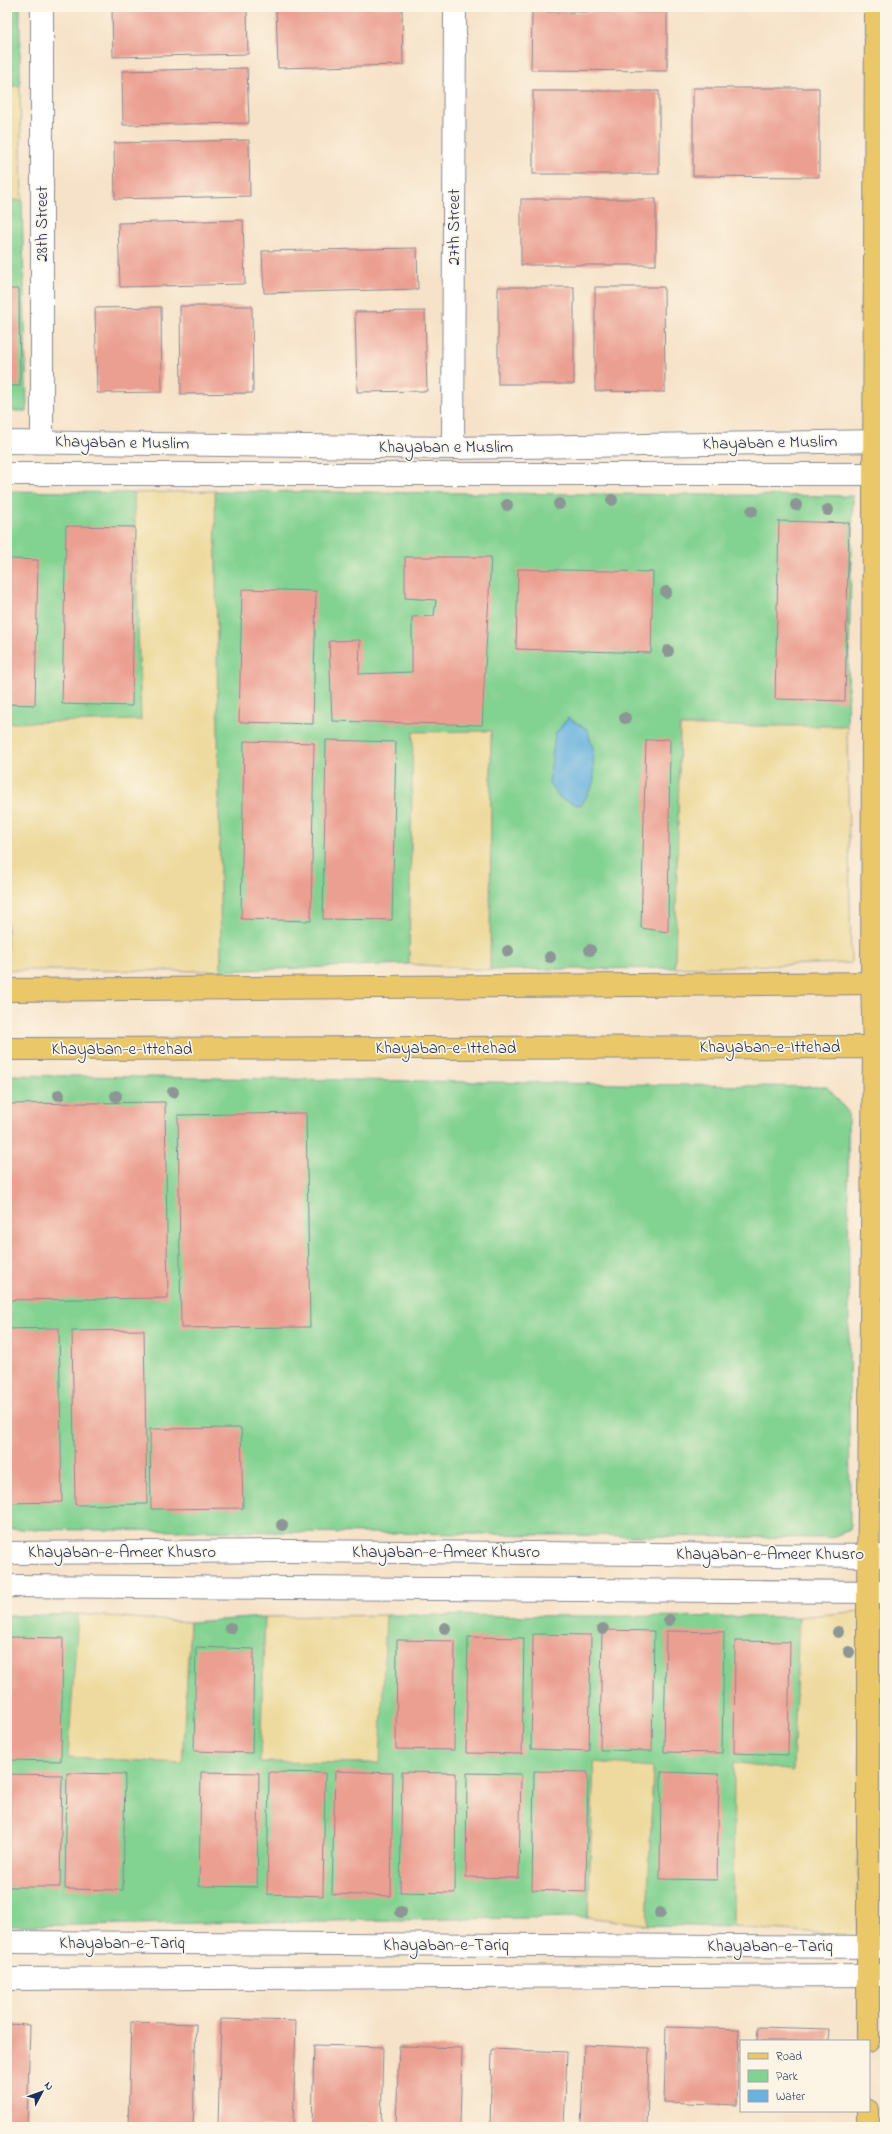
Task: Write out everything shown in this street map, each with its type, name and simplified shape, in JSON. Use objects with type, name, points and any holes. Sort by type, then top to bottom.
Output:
[{"type":"main road","points":[[868,2040],[877,1975],[876,1592],[880,1048],[878,983],[880,441],[876,7]]},
{"type":"main road","points":[[7,990],[878,983]]},
{"type":"main road","name":"Khayaban-e-Ittehad","points":[[7,1049],[880,1048]]},
{"type":"main road","points":[[868,2112],[868,2127]]},
{"type":"street","name":"28th Street","points":[[42,7],[42,442]]},
{"type":"street","name":"27th Street","points":[[453,448],[455,7]]},
{"type":"street","name":"Khayaban e Muslim","points":[[7,442],[453,448],[880,441]]},
{"type":"street","points":[[189,444],[189,474]]},
{"type":"street","points":[[632,445],[632,474]]},
{"type":"street","name":"Khayaban e Muslim","points":[[7,474],[880,473]]},
{"type":"street","name":"Khayaban-e-Ameer Khusro","points":[[7,1553],[287,1551],[877,1555]]},
{"type":"street","name":"Khayaban-e-Ameer Khusro","points":[[7,1586],[876,1592]]},
{"type":"street","name":"Khayaban-e-Tariq","points":[[7,1942],[877,1947]]},
{"type":"street","name":"Khayaban-e-Tariq","points":[[7,1979],[877,1975]]},
{"type":"green space","points":[[7,7],[20,7],[20,86],[7,86]]},
{"type":"green space","points":[[7,200],[22,200],[27,411],[7,411]]},
{"type":"green space","points":[[7,491],[134,493],[141,720],[7,723]]},
{"type":"green space","points":[[215,491],[853,496],[847,726],[680,726],[675,968],[490,970],[491,731],[413,733],[409,964],[221,971]]},
{"type":"green space","points":[[7,1075],[827,1087],[848,1112],[850,1530],[829,1538],[7,1529]]},
{"type":"green space","points":[[78,1614],[69,1757],[182,1763],[190,1622],[265,1617],[260,1762],[379,1763],[386,1615],[799,1617],[793,1771],[734,1762],[733,1927],[647,1925],[653,1768],[594,1762],[588,1917],[7,1926],[7,1616]]},
{"type":"sand","points":[[7,86],[20,86],[22,200],[7,200]]},
{"type":"sand","points":[[215,491],[221,971],[7,970],[7,723],[141,720],[134,493]]},
{"type":"sand","points":[[680,726],[847,726],[851,963],[675,968]]},
{"type":"sand","points":[[491,731],[490,970],[409,964],[413,732]]},
{"type":"sand","points":[[861,1611],[857,1937],[733,1927],[734,1762],[793,1771],[799,1617]]},
{"type":"sand","points":[[78,1614],[190,1622],[182,1763],[68,1757]]},
{"type":"sand","points":[[386,1615],[380,1763],[260,1762],[265,1617]]},
{"type":"sand","points":[[594,1762],[653,1767],[647,1925],[588,1917]]},
{"type":"water","points":[[568,718],[587,729],[593,748],[594,783],[581,806],[561,799],[549,783],[555,734]]},
{"type":"building","points":[[112,7],[247,7],[248,54],[113,57]]},
{"type":"building","points":[[276,7],[402,7],[403,65],[278,68]]},
{"type":"building","points":[[532,12],[667,12],[667,71],[531,70]]},
{"type":"building","points":[[247,68],[249,123],[123,125],[122,71]]},
{"type":"building","points":[[693,88],[819,88],[819,177],[693,176]]},
{"type":"building","points":[[533,91],[659,91],[659,174],[533,174]]},
{"type":"building","points":[[249,140],[250,196],[115,199],[114,143]]},
{"type":"building","points":[[521,199],[656,199],[656,265],[521,265]]},
{"type":"building","points":[[243,220],[245,284],[120,287],[118,223]]},
{"type":"building","points":[[417,248],[418,289],[264,293],[262,251]]},
{"type":"building","points":[[498,287],[574,287],[574,384],[498,384]]},
{"type":"building","points":[[595,287],[664,287],[665,392],[595,391]]},
{"type":"building","points":[[7,289],[19,289],[20,386],[7,386]]},
{"type":"building","points":[[180,306],[252,306],[253,393],[181,394]]},
{"type":"building","points":[[161,307],[162,392],[97,393],[95,308]]},
{"type":"building","points":[[425,311],[427,391],[357,392],[355,312]]},
{"type":"building","points":[[779,521],[849,523],[845,701],[775,699]]},
{"type":"building","points":[[66,526],[135,527],[132,706],[62,704]]},
{"type":"building","points":[[405,557],[491,557],[482,725],[332,721],[329,641],[360,640],[359,674],[412,672],[412,617],[434,616],[436,600],[405,598]]},
{"type":"building","points":[[7,559],[38,560],[35,705],[7,704]]},
{"type":"building","points":[[518,569],[653,572],[651,653],[516,649]]},
{"type":"building","points":[[242,589],[316,591],[313,724],[239,722]]},
{"type":"building","points":[[670,739],[668,932],[641,928],[646,740]]},
{"type":"building","points":[[326,740],[396,742],[392,920],[323,919]]},
{"type":"building","points":[[244,741],[314,743],[311,921],[241,919]]},
{"type":"building","points":[[165,1102],[168,1298],[7,1300],[7,1104]]},
{"type":"building","points":[[306,1113],[310,1327],[181,1328],[178,1115]]},
{"type":"building","points":[[59,1328],[62,1502],[7,1503],[7,1329]]},
{"type":"building","points":[[144,1330],[147,1504],[75,1505],[72,1331]]},
{"type":"building","points":[[241,1428],[243,1508],[151,1509],[150,1429]]},
{"type":"building","points":[[602,1630],[654,1631],[652,1751],[600,1750]]},
{"type":"building","points":[[666,1631],[724,1632],[722,1753],[664,1752]]},
{"type":"building","points":[[533,1634],[591,1635],[589,1751],[531,1749]]},
{"type":"building","points":[[7,1637],[63,1638],[61,1761],[7,1760]]},
{"type":"building","points":[[468,1637],[524,1638],[522,1754],[466,1753]]},
{"type":"building","points":[[397,1640],[455,1641],[454,1750],[396,1749]]},
{"type":"building","points":[[735,1641],[790,1642],[788,1755],[734,1753]]},
{"type":"building","points":[[196,1647],[254,1649],[252,1753],[194,1751]]},
{"type":"building","points":[[335,1771],[393,1773],[391,1896],[332,1894]]},
{"type":"building","points":[[534,1771],[588,1772],[586,1892],[532,1890]]},
{"type":"building","points":[[201,1772],[259,1773],[257,1887],[199,1886]]},
{"type":"building","points":[[269,1772],[325,1773],[323,1896],[267,1894]]},
{"type":"building","points":[[402,1772],[456,1773],[455,1893],[400,1892]]},
{"type":"building","points":[[661,1772],[719,1774],[717,1880],[660,1879]]},
{"type":"building","points":[[67,1773],[125,1774],[123,1890],[65,1889]]},
{"type":"building","points":[[467,1773],[521,1774],[519,1878],[466,1877]]},
{"type":"building","points":[[7,1774],[62,1775],[60,1887],[7,1887]]},
{"type":"building","points":[[221,2019],[296,2021],[293,2127],[218,2127]]},
{"type":"building","points":[[131,2022],[196,2024],[193,2127],[128,2127]]},
{"type":"building","points":[[7,2024],[30,2025],[27,2127],[7,2127]]},
{"type":"building","points":[[666,2027],[739,2029],[737,2105],[664,2102]]},
{"type":"building","points":[[758,2027],[829,2029],[828,2040],[757,2040]]},
{"type":"building","points":[[314,2045],[383,2047],[381,2127],[312,2127]]},
{"type":"building","points":[[584,2045],[649,2048],[647,2127],[581,2127]]},
{"type":"building","points":[[399,2046],[462,2048],[460,2127],[396,2127]]},
{"type":"building","points":[[492,2049],[567,2052],[564,2127],[490,2127]]}]
